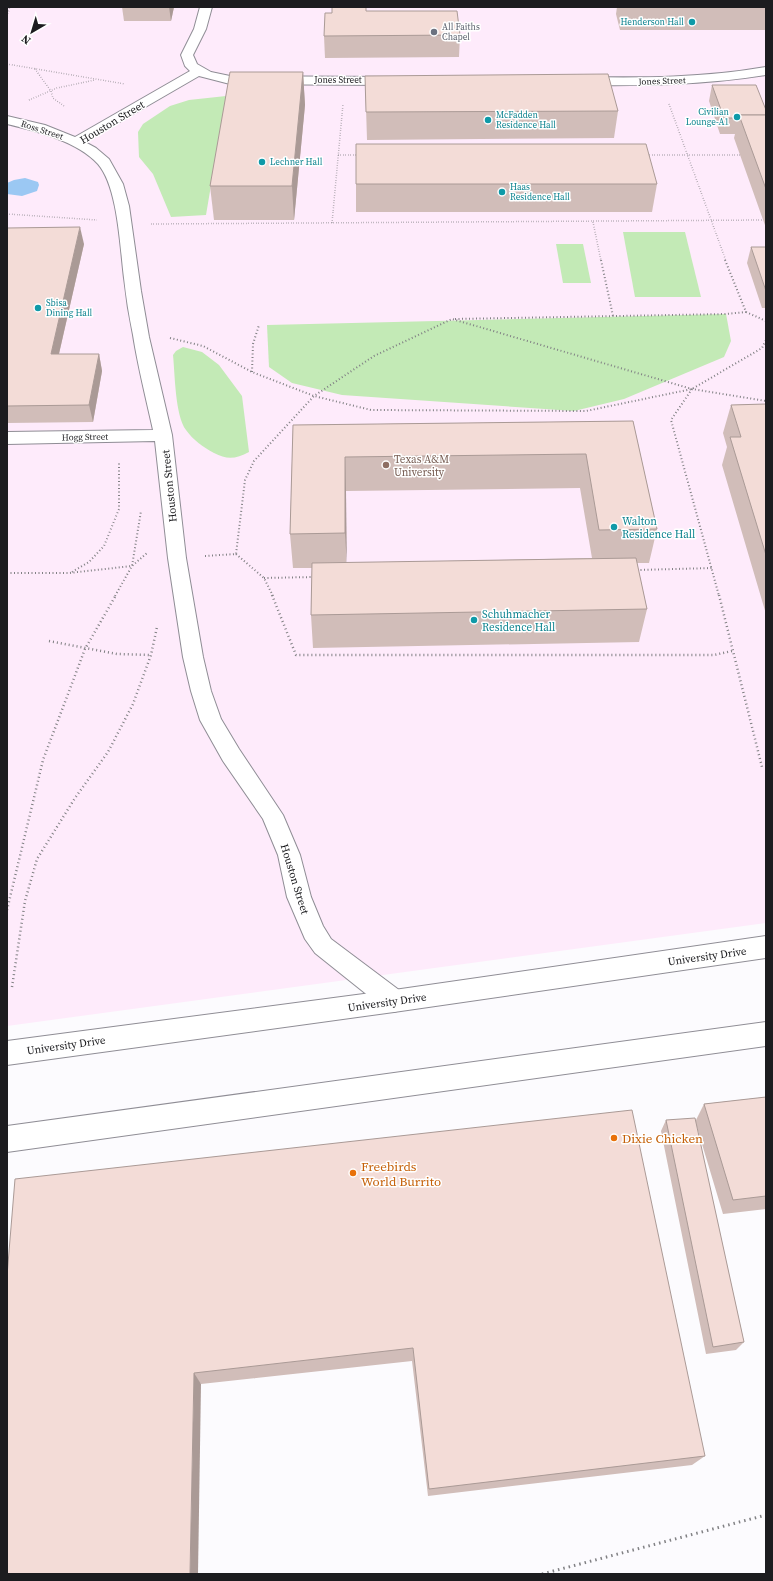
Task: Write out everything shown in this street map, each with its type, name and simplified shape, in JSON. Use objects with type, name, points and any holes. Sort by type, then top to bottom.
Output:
[{"type":"street","points":[[199,71],[191,66],[187,55],[200,29],[206,7]]},
{"type":"street","name":"Jones Street","points":[[566,81],[661,82],[744,75],[766,70]]},
{"type":"street","name":"Jones Street","points":[[199,71],[218,78],[245,81],[408,81]]},
{"type":"street","name":"Houston Street","points":[[76,142],[199,71]]},
{"type":"street","name":"Ross Street","points":[[7,120],[40,128],[76,142]]},
{"type":"street","name":"Houston Street","points":[[76,142],[92,151],[104,162],[116,184],[122,206],[133,291],[163,435],[177,558],[193,657],[201,691],[211,720],[231,755],[272,815],[289,855],[299,897],[313,932],[323,946],[394,1001]]},
{"type":"street","name":"Hogg Street","points":[[7,438],[163,435]]},
{"type":"street","name":"University Drive","points":[[7,1052],[394,1001],[766,947]]},
{"type":"street","points":[[7,1139],[766,1034]]},
{"type":"path","points":[[7,16],[10,7]]},
{"type":"path","points":[[7,64],[126,84]]},
{"type":"path","points":[[35,69],[51,91],[53,98],[64,106]]},
{"type":"path","points":[[25,102],[51,91],[98,79]]},
{"type":"path","points":[[332,223],[345,80]]},
{"type":"path","points":[[661,82],[711,221],[746,312]]},
{"type":"path","points":[[338,155],[362,155]]},
{"type":"path","points":[[640,155],[740,155]]},
{"type":"path","points":[[7,214],[100,220]]},
{"type":"path","points":[[147,220],[151,224],[763,220]]},
{"type":"path","points":[[593,222],[613,316]]},
{"type":"path","points":[[236,554],[245,480],[254,461],[314,396],[374,356],[452,319],[746,312],[766,321]]},
{"type":"path","points":[[452,319],[692,389],[766,401]]},
{"type":"path","points":[[252,372],[253,344],[259,324]]},
{"type":"path","points":[[165,337],[202,346],[252,372],[314,396],[372,410],[586,411],[692,389],[762,348],[766,340]]},
{"type":"path","points":[[692,389],[671,420],[712,568],[762,768]]},
{"type":"path","points":[[69,573],[89,562],[104,546],[118,509],[120,470],[118,459]]},
{"type":"path","points":[[203,556],[236,554],[264,578],[271,591],[296,655],[714,655],[732,651]]},
{"type":"path","points":[[7,573],[69,573],[132,566],[84,649],[43,760],[7,910]]},
{"type":"path","points":[[634,570],[712,568]]},
{"type":"path","points":[[264,578],[319,577]]},
{"type":"path","points":[[12,987],[25,901],[38,859],[75,798],[108,752],[133,704],[151,655],[158,620]]},
{"type":"path","points":[[49,641],[84,649],[118,654],[151,655]]},
{"type":"path","points":[[542,1574],[766,1515]]},
{"type":"shaded area","name":"Texas A&M University","points":[[7,7],[766,7],[766,923],[7,1026]]},
{"type":"green space","points":[[226,96],[206,215],[171,217],[153,174],[139,157],[138,132],[143,124],[170,106],[189,100]]},
{"type":"green space","points":[[623,232],[685,232],[701,297],[635,297]]},
{"type":"green space","points":[[556,244],[583,244],[591,283],[563,283]]},
{"type":"green space","points":[[726,314],[731,341],[724,357],[624,399],[574,411],[342,395],[292,383],[269,367],[267,325]]},
{"type":"green space","points":[[183,347],[202,352],[219,365],[242,396],[249,452],[232,458],[223,457],[198,443],[186,430],[182,423],[178,405],[173,355],[176,351]]},
{"type":"water","points":[[25,178],[38,182],[39,185],[37,191],[22,196],[7,194],[7,183]]},
{"type":"building","points":[[332,7],[366,7],[366,11],[457,11],[460,35],[324,36],[325,13],[332,13]]},
{"type":"building","name":"Lechner Hall","points":[[230,72],[303,72],[292,186],[210,186]]},
{"type":"building","points":[[608,74],[618,111],[366,112],[365,76]]},
{"type":"building","points":[[712,85],[756,85],[766,110],[766,115],[739,115],[738,118],[724,118]]},
{"type":"building","points":[[739,115],[766,115],[766,189]]},
{"type":"building","points":[[356,144],[646,144],[657,184],[356,184]]},
{"type":"building","name":"Sbisa Dining Hall","points":[[80,227],[51,354],[99,354],[89,405],[7,406],[7,228]]},
{"type":"building","points":[[751,247],[766,247],[766,291]]},
{"type":"building","points":[[766,404],[766,555],[730,437],[741,437],[731,405]]},
{"type":"building","points":[[633,421],[657,529],[599,530],[586,454],[345,457],[345,533],[290,534],[293,425]]},
{"type":"building","points":[[636,558],[647,609],[311,615],[312,563]]},
{"type":"building","points":[[766,1097],[766,1196],[733,1200],[704,1104]]},
{"type":"building","points":[[632,1110],[705,1456],[429,1489],[413,1348],[194,1373],[190,1574],[7,1574],[7,1276],[15,1179]]},
{"type":"building","points":[[695,1118],[744,1342],[713,1347],[666,1120]]},
{"type":"place","name":"Henderson Hall","points":[[692,22]]},
{"type":"place","name":"All Faiths Chapel","points":[[434,32]]},
{"type":"place","name":"Civilian Lounge-A1","points":[[737,117]]},
{"type":"place","name":"McFadden Residence Hall","points":[[488,120]]},
{"type":"place","name":"Lechner Hall","points":[[262,162]]},
{"type":"place","name":"Haas Residence Hall","points":[[502,192]]},
{"type":"place","name":"Sbisa Dining Hall","points":[[38,308]]},
{"type":"place","name":"Texas A&M University","points":[[386,465]]},
{"type":"place","name":"Walton Residence Hall","points":[[614,527]]},
{"type":"place","name":"Schuhmacher Residence Hall","points":[[474,620]]},
{"type":"place","name":"Dixie Chicken","points":[[614,1138]]},
{"type":"place","name":"Freebirds World Burrito","points":[[353,1173]]}]
